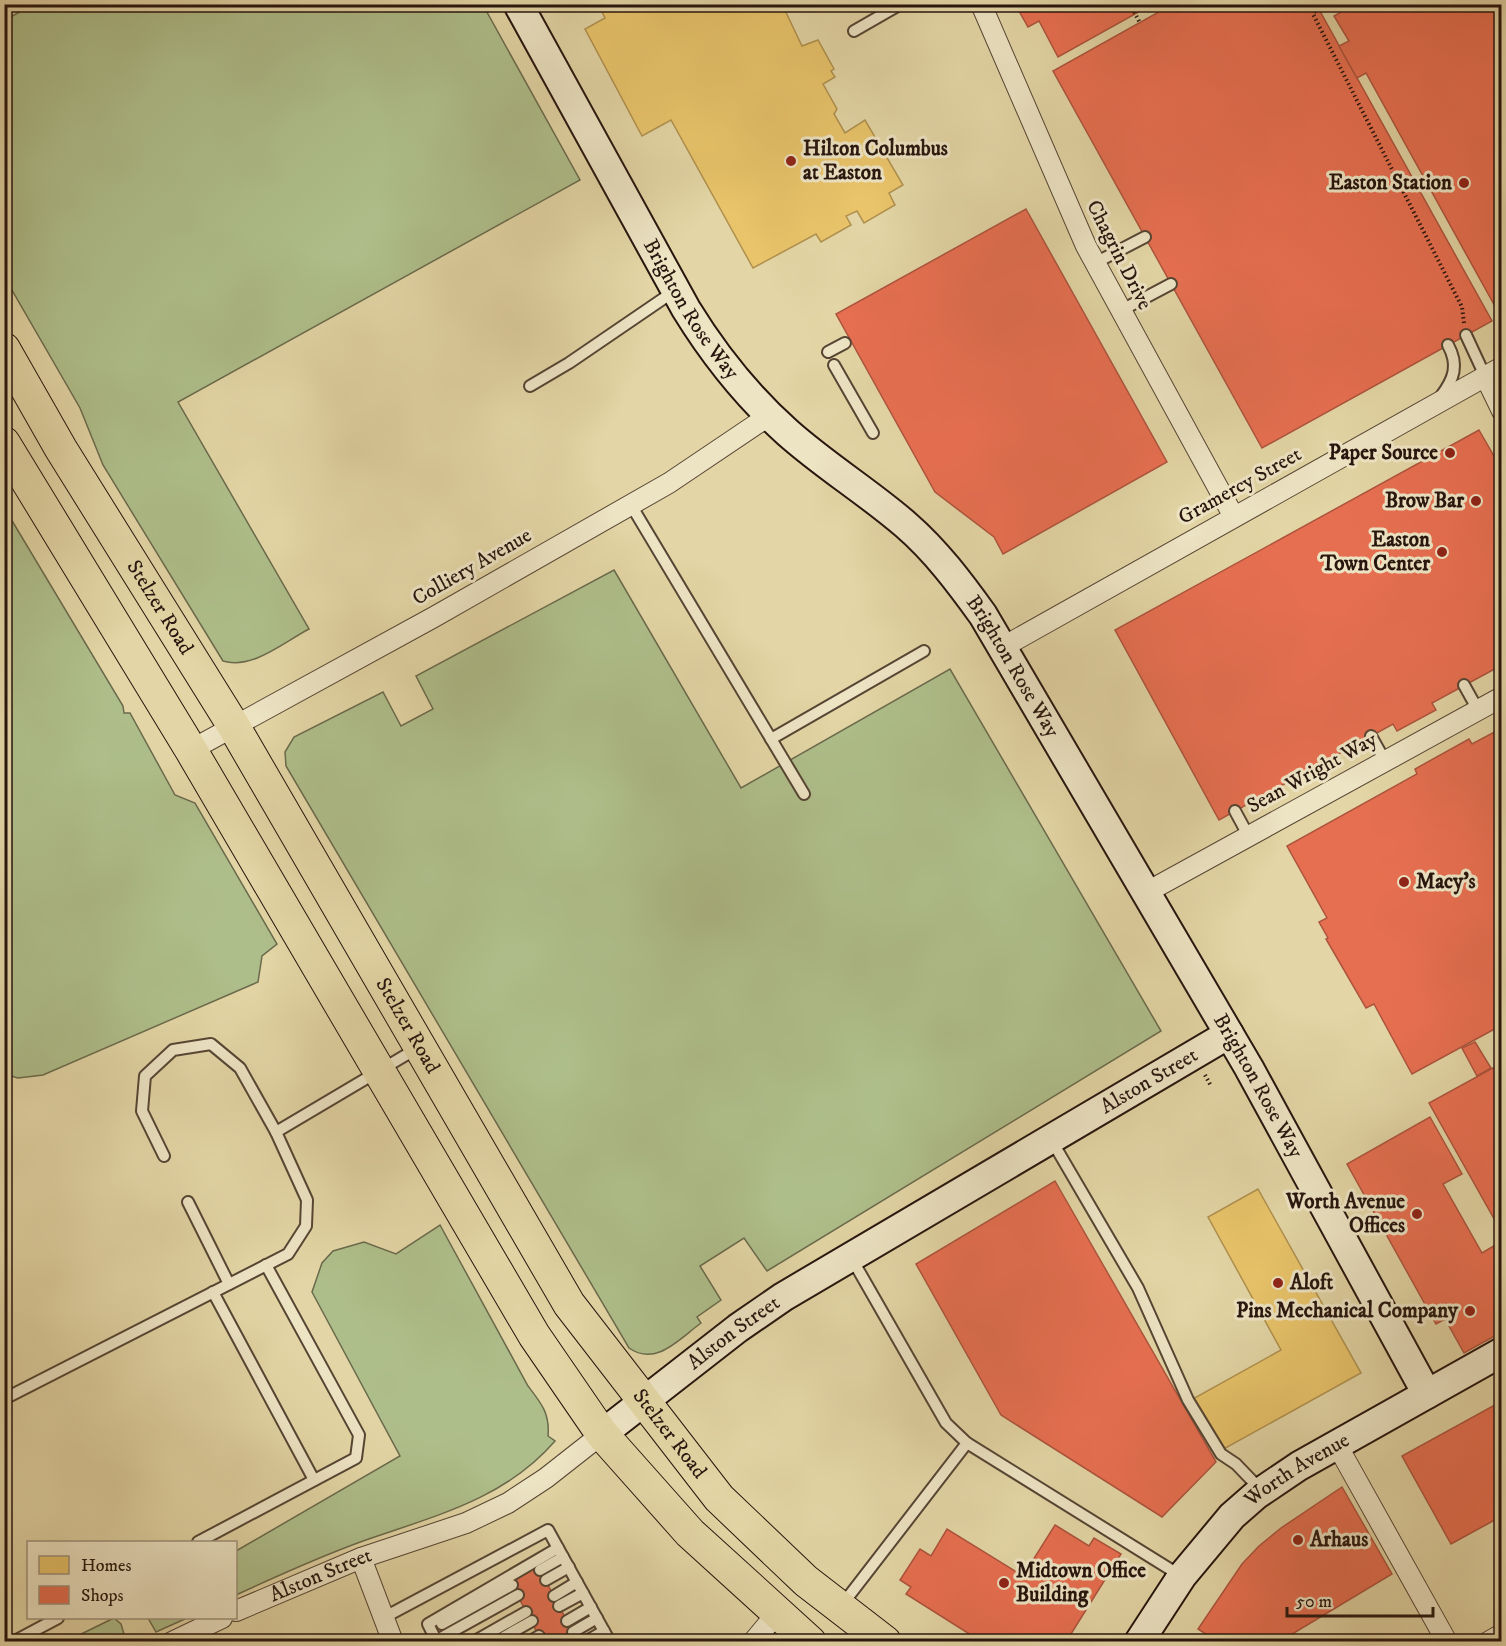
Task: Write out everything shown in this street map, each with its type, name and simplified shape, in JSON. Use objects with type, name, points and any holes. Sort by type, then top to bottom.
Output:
[{"type":"main road","name":"Stelzer Road","points":[[4,349],[61,449],[233,725],[569,1304],[718,1497],[806,1581],[885,1641]]},
{"type":"main road","points":[[4,443],[191,750],[534,1335],[602,1434],[690,1533],[810,1641]]},
{"type":"street","name":"Brighton Rose Way","points":[[518,4],[676,290],[708,342],[770,415],[922,541],[966,591],[1003,648],[1229,1034],[1427,1394]]},
{"type":"street","name":"Chagrin Drive","points":[[981,4],[1065,202],[1095,263],[1234,517]]},
{"type":"street","name":"Gramercy Street","points":[[1003,648],[1493,372]]},
{"type":"street","points":[[1493,372],[1502,411]]},
{"type":"street","name":"Colliery Avenue","points":[[191,750],[233,725],[384,645],[630,505],[692,469],[770,415]]},
{"type":"street","name":"Sean Wright Way","points":[[1147,892],[1502,697]]},
{"type":"street","name":"Alston Street","points":[[237,1611],[361,1558],[466,1523],[508,1503],[546,1478],[738,1328],[851,1257],[1229,1034]]},
{"type":"street","name":"Worth Avenue","points":[[1139,1641],[1182,1576],[1232,1516],[1262,1490],[1502,1352]]},
{"type":"street","points":[[1337,1445],[1447,1641]]},
{"type":"street","points":[[361,1558],[393,1641]]},
{"type":"street","points":[[753,1641],[777,1613]]},
{"type":"street","points":[[172,1641],[218,1619]]},
{"type":"street","points":[[1488,1641],[1502,1634]]},
{"type":"lane","points":[[854,31],[901,4]]},
{"type":"lane","points":[[1095,263],[1144,237]]},
{"type":"lane","points":[[1120,311],[1171,284]]},
{"type":"lane","points":[[530,386],[569,363],[676,290]]},
{"type":"lane","points":[[1466,335],[1493,372]]},
{"type":"lane","points":[[828,352],[844,344]]},
{"type":"lane","points":[[1436,403],[1452,381],[1455,368],[1454,354],[1448,345]]},
{"type":"lane","points":[[834,364],[873,433]]},
{"type":"lane","points":[[630,505],[804,794]]},
{"type":"lane","points":[[771,739],[924,651]]},
{"type":"lane","points":[[1464,685],[1478,710]]},
{"type":"lane","points":[[1371,736],[1385,761]]},
{"type":"lane","points":[[1235,811],[1248,835]]},
{"type":"lane","points":[[4,1399],[288,1254],[306,1226],[307,1200],[276,1132],[240,1068],[211,1044],[173,1050],[146,1076],[142,1111],[164,1156]]},
{"type":"lane","points":[[276,1132],[419,1047]]},
{"type":"lane","points":[[1051,1139],[1138,1288],[1188,1400],[1221,1454],[1236,1464],[1262,1490]]},
{"type":"lane","points":[[188,1202],[229,1284]]},
{"type":"lane","points":[[851,1257],[946,1423],[967,1443],[1182,1576]]},
{"type":"lane","points":[[200,1541],[356,1458],[358,1435],[266,1265]]},
{"type":"lane","points":[[213,1292],[314,1480]]},
{"type":"lane","points":[[840,1607],[967,1443]]},
{"type":"lane","points":[[383,1618],[548,1530],[608,1639],[585,1641]]},
{"type":"lane","points":[[540,1570],[561,1552]]},
{"type":"lane","points":[[518,1596],[437,1641],[428,1624],[561,1552]]},
{"type":"lane","points":[[546,1580],[569,1567]]},
{"type":"lane","points":[[577,1582],[556,1601],[583,1593]]},
{"type":"lane","points":[[431,1630],[512,1585]]},
{"type":"lane","points":[[567,1621],[591,1607]]},
{"type":"lane","points":[[473,1641],[529,1616],[495,1641]]},
{"type":"lane","points":[[573,1632],[597,1618]]},
{"type":"lane","points":[[13,1641],[54,1619]]},
{"type":"path","points":[[1130,4],[1140,23]]},
{"type":"path","points":[[1320,4],[1313,14],[1462,307],[1466,335]]},
{"type":"green space","points":[[34,4],[483,5],[580,180],[178,402],[309,629],[268,653],[245,662],[223,661],[103,465],[80,408],[5,278],[5,20]]},
{"type":"green space","points":[[5,509],[123,706],[124,713],[130,713],[175,795],[195,803],[277,944],[262,956],[258,982],[43,1075],[18,1078],[4,1074]]},
{"type":"green space","points":[[614,570],[741,788],[950,669],[1161,1031],[767,1271],[744,1238],[700,1266],[721,1300],[697,1317],[701,1323],[676,1343],[658,1353],[649,1354],[639,1353],[629,1348],[286,766],[285,752],[294,737],[383,692],[401,726],[433,709],[416,676]]},
{"type":"green space","points":[[440,1225],[528,1386],[544,1409],[548,1421],[548,1436],[555,1441],[535,1461],[491,1492],[442,1514],[330,1554],[237,1595],[237,1550],[400,1456],[312,1292],[322,1263],[333,1251],[364,1242],[396,1254]]},
{"type":"green space","points":[[115,1619],[121,1624],[126,1641],[67,1641]]},
{"type":"green space","points":[[149,1619],[185,1619],[156,1632]]},
{"type":"building: Homes","name":"Hilton Columbus at Easton","points":[[598,4],[782,4],[802,46],[818,40],[834,69],[831,71],[835,77],[823,84],[837,109],[834,114],[845,133],[865,120],[903,185],[889,193],[895,205],[864,223],[857,211],[846,216],[851,225],[821,242],[816,234],[753,268],[671,120],[642,136],[585,29],[605,18]]},
{"type":"building: Homes","name":"Aloft","points":[[1258,1189],[1361,1373],[1220,1451],[1191,1400],[1281,1350],[1208,1217]]},
{"type":"building: Shops","points":[[1015,4],[1153,4],[1058,57],[1039,21],[1028,27]]},
{"type":"building: Shops","points":[[1173,4],[1316,4],[1492,321],[1262,448],[1053,71]]},
{"type":"building: Shops","name":"Easton Station","points":[[1355,4],[1502,4],[1502,319],[1366,73],[1357,78],[1339,46],[1349,41],[1334,16]]},
{"type":"building: Shops","points":[[1026,209],[1167,462],[1003,554],[994,537],[935,492],[836,314]]},
{"type":"building: Shops","points":[[1479,430],[1502,470],[1502,665],[1432,703],[1436,710],[1397,731],[1393,724],[1219,820],[1115,630]]},
{"type":"building: Shops","name":"Macy's","points":[[1502,728],[1502,1025],[1412,1074],[1374,1004],[1366,1008],[1326,939],[1328,938],[1319,922],[1327,918],[1287,846],[1417,774],[1415,769],[1469,739],[1472,744]]},
{"type":"building: Shops","points":[[1475,1042],[1491,1068],[1477,1076],[1462,1048]]},
{"type":"building: Shops","points":[[1502,1063],[1502,1233],[1429,1103]]},
{"type":"building: Shops","name":"Worth Avenue Offices","points":[[1430,1117],[1462,1174],[1443,1184],[1482,1253],[1497,1244],[1502,1252],[1502,1332],[1464,1353],[1445,1319],[1436,1324],[1347,1164]]},
{"type":"building: Shops","points":[[1055,1181],[1216,1462],[1162,1517],[1001,1415],[916,1264]]},
{"type":"building: Shops","points":[[1502,1401],[1502,1516],[1451,1544],[1402,1456]]},
{"type":"building: Shops","points":[[1342,1487],[1392,1574],[1279,1642],[1218,1642],[1198,1629],[1242,1564],[1259,1546],[1281,1528]]},
{"type":"building: Shops","name":"Midtown Office Building","points":[[1055,1525],[1089,1546],[1094,1538],[1121,1554],[1066,1642],[982,1642],[906,1594],[911,1587],[900,1580],[920,1549],[931,1556],[947,1529],[1023,1576]]},
{"type":"building: Shops","points":[[537,1564],[578,1642],[542,1642],[510,1581]]},
{"type":"place","name":"Hilton Columbus at Easton","points":[[791,161]]},
{"type":"place","name":"Easton Station","points":[[1464,183]]},
{"type":"place","name":"Paper Source","points":[[1450,453]]},
{"type":"place","name":"Brow Bar","points":[[1476,501]]},
{"type":"place","name":"Easton Town Center","points":[[1442,552]]},
{"type":"place","name":"Macy's","points":[[1404,882]]},
{"type":"place","name":"Worth Avenue Offices","points":[[1417,1214]]},
{"type":"place","name":"Aloft","points":[[1278,1283]]},
{"type":"place","name":"Pins Mechanical Company","points":[[1470,1311]]},
{"type":"place","name":"Arhaus","points":[[1298,1540]]},
{"type":"place","name":"Midtown Office Building","points":[[1004,1583]]}]
